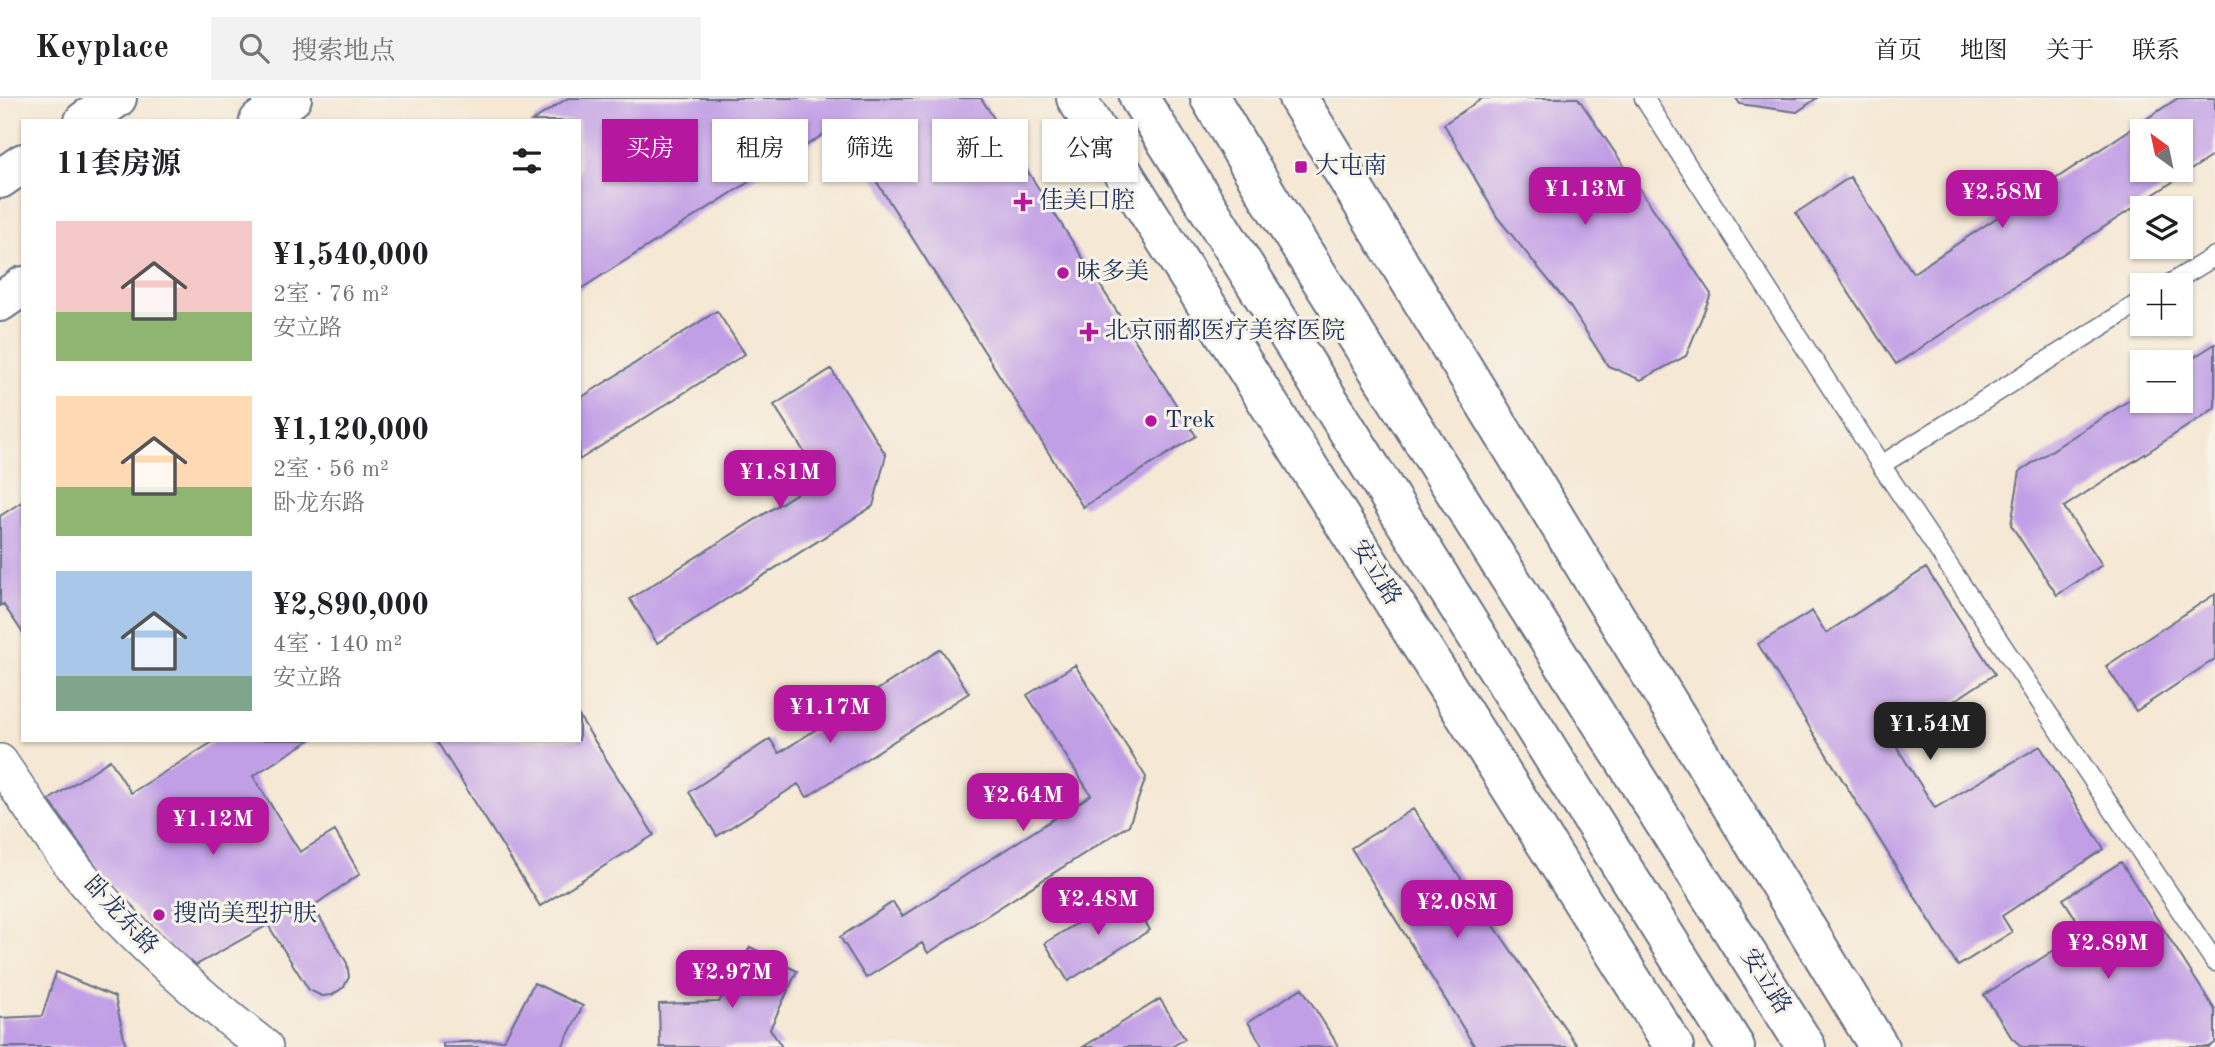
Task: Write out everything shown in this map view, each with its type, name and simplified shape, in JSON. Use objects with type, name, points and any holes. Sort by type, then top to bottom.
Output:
[{"type":"main road","points":[[87,119],[117,98]]},
{"type":"main road","points":[[262,119],[292,98]]},
{"type":"main road","name":"安立路","points":[[1076,98],[1674,1047]]},
{"type":"main road","points":[[1139,98],[1735,1047]]},
{"type":"main road","name":"安立路","points":[[1210,98],[1276,208],[1806,1047]]},
{"type":"main road","points":[[1298,98],[1880,1047]]},
{"type":"main road","points":[[0,179],[21,164]]},
{"type":"main road","points":[[0,302],[21,287]]},
{"type":"street","name":"卧龙东路","points":[[0,762],[90,887],[129,929],[176,975],[265,1047]]},
{"type":"lane","points":[[1644,98],[1881,465],[2215,962]]},
{"type":"lane","points":[[2187,273],[2215,256]]},
{"type":"lane","points":[[1881,465],[2130,309]]},
{"type":"building","points":[[568,98],[981,98],[994,119],[932,119],[932,182],[1028,182],[1028,172],[1196,436],[1083,507],[877,182],[918,182],[918,119],[822,119],[822,135],[808,144],[808,119],[712,119],[712,182],[749,182],[581,289],[581,119],[535,119]]},
{"type":"building","points":[[1483,98],[1578,98],[1711,294],[1686,356],[1641,380],[1608,366],[1569,305],[1497,217],[1444,124]]},
{"type":"building","points":[[1736,98],[1817,98],[1797,112],[1740,104]]},
{"type":"building","points":[[2178,98],[2215,98],[2215,154],[2193,168],[2193,119],[2146,119]]},
{"type":"building","points":[[2130,130],[2130,182],[2172,182],[2151,196],[2130,196],[2130,210],[1896,364],[1796,213],[1850,177],[1913,273]]},
{"type":"building","points":[[717,311],[745,354],[581,459],[581,398]]},
{"type":"building","points":[[2215,344],[2215,408],[2064,507],[2102,565],[2057,595],[2011,525],[2020,471],[2130,400],[2130,413],[2193,413],[2193,358]]},
{"type":"building","points":[[831,369],[886,455],[873,506],[657,643],[630,599],[821,478],[774,405]]},
{"type":"building","points":[[21,502],[21,630],[3,604],[0,606],[0,516]]},
{"type":"building","points":[[1926,568],[1995,674],[1893,741],[1935,808],[2040,746],[2104,849],[2002,916],[2012,932],[1958,966],[1758,644],[1812,611],[1826,633]]},
{"type":"building","points":[[2215,594],[2215,659],[2136,711],[2106,666]]},
{"type":"building","points":[[941,649],[969,693],[807,797],[798,784],[717,836],[689,792],[770,739],[779,753]]},
{"type":"building","points":[[1075,665],[1146,777],[1129,825],[928,953],[922,943],[866,978],[840,937],[893,902],[902,916],[1091,795],[1027,695]]},
{"type":"building","points":[[581,719],[654,835],[540,906],[437,742],[581,742]]},
{"type":"building","points":[[213,742],[307,742],[253,776],[300,852],[335,831],[360,874],[313,906],[347,963],[349,977],[344,987],[332,995],[322,996],[309,990],[268,925],[196,965],[171,948],[103,876],[49,800],[110,760],[131,793]]},
{"type":"building","points":[[1413,809],[1578,1047],[1475,1047],[1351,848]]},
{"type":"building","points":[[2121,862],[2215,1010],[2215,1043],[2209,1047],[2022,1047],[2012,1038],[1984,995],[2084,931],[2063,899]]},
{"type":"building","points":[[1127,892],[1150,930],[1068,981],[1045,943]]},
{"type":"building","points":[[750,947],[797,971],[770,1029],[782,1047],[660,1047],[659,1004],[719,1002]]},
{"type":"building","points":[[56,972],[115,997],[126,1047],[0,1047],[0,1018],[42,1016]]},
{"type":"building","points":[[534,983],[583,1006],[562,1047],[443,1047],[443,1043],[504,1040]]},
{"type":"building","points":[[1302,988],[1339,1047],[1263,1047],[1248,1022]]},
{"type":"building","points":[[1160,999],[1185,1039],[1171,1047],[1083,1047]]},
{"type":"place","name":"大屯南","points":[[1301,167]]},
{"type":"place","name":"佳美口腔","points":[[1023,202]]},
{"type":"place","name":"味多美","points":[[1063,273]]},
{"type":"place","name":"北京丽都医疗美容医院","points":[[1089,332]]},
{"type":"place","name":"Trek","points":[[1151,421]]},
{"type":"place","name":"搜尚美型护肤","points":[[159,915]]}]
